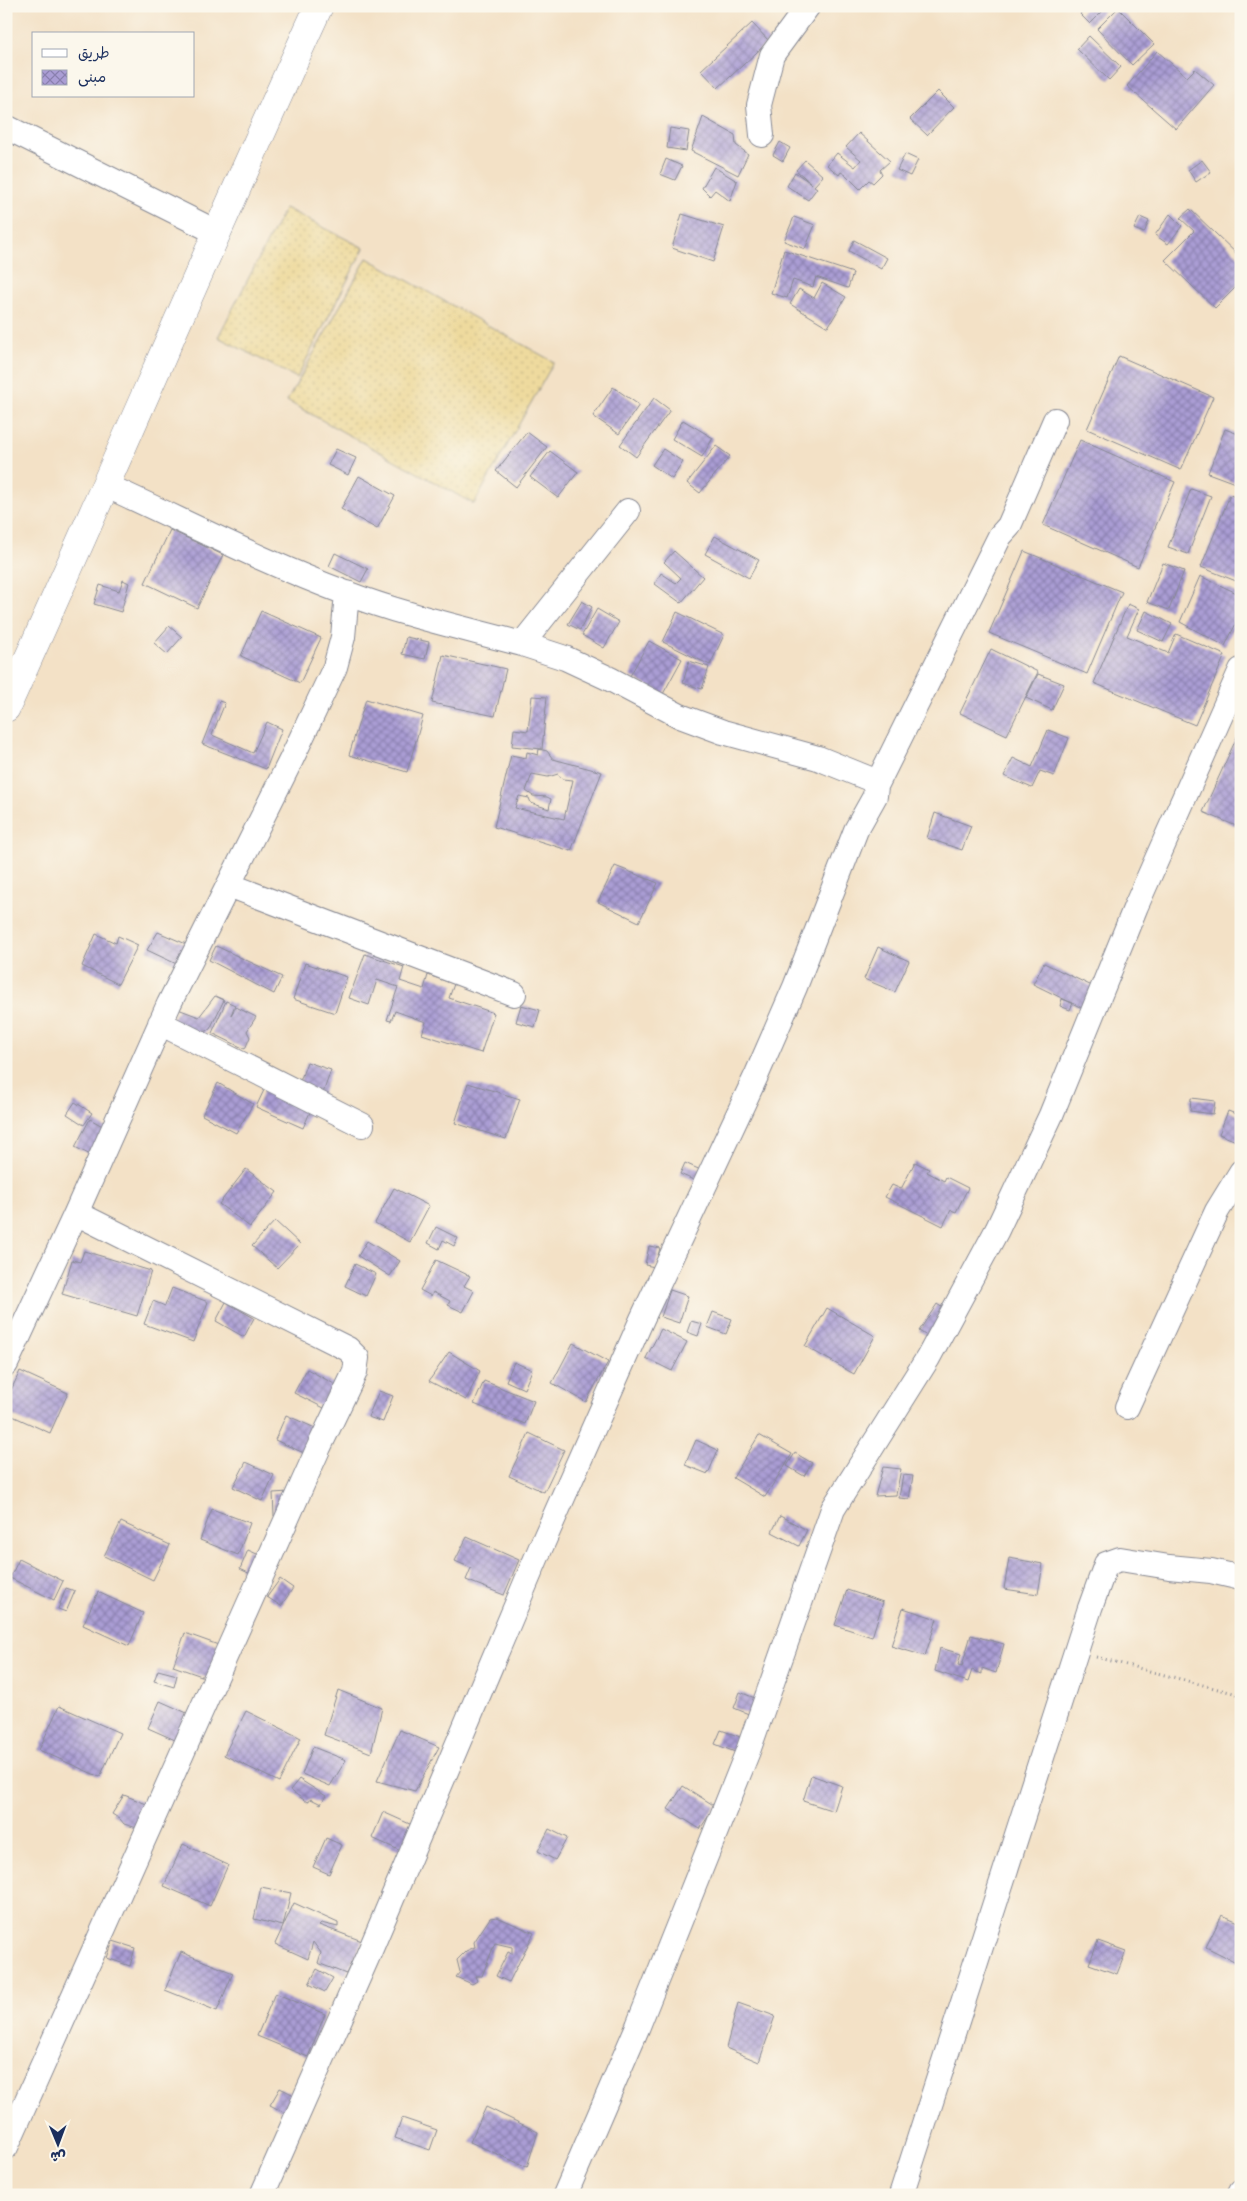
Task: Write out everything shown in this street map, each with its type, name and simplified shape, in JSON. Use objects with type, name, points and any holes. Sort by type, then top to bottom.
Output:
[{"type":"street","points":[[6,708],[107,486],[216,232],[318,6]]},
{"type":"street","points":[[762,135],[759,106],[772,55],[808,6]]},
{"type":"street","points":[[6,127],[216,232]]},
{"type":"street","points":[[262,2195],[367,1958],[541,1547],[638,1328],[757,1074],[794,987],[856,830],[875,796],[876,786],[1000,536],[1008,526],[1055,420]]},
{"type":"street","points":[[107,486],[280,566],[347,593],[390,608],[522,644],[565,658],[610,679],[680,716],[723,732],[818,758],[870,779],[876,786]]},
{"type":"street","points":[[522,644],[628,512]]},
{"type":"street","points":[[6,1364],[76,1213],[160,1023],[335,667],[343,638],[347,593]]},
{"type":"street","points":[[565,2195],[638,2026],[748,1751],[833,1509],[928,1358],[997,1230],[1051,1115],[1136,906],[1238,684]]},
{"type":"street","points":[[229,885],[514,994]]},
{"type":"street","points":[[160,1023],[362,1124]]},
{"type":"street","points":[[1127,1407],[1217,1211],[1241,1172]]},
{"type":"street","points":[[6,2147],[299,1491],[355,1372],[358,1358],[340,1345],[76,1213]]},
{"type":"street","points":[[901,2195],[1106,1564],[1120,1559],[1169,1568],[1211,1571],[1241,1578]]},
{"type":"street","points":[[1239,2195],[1241,2191]]},
{"type":"path","points":[[1076,1652],[1241,1696]]},
{"type":"sand","points":[[285,208],[364,248],[297,378],[218,337]]},
{"type":"sand","points":[[367,258],[554,362],[474,504],[287,401]]},
{"type":"building","points":[[1087,6],[1104,6],[1106,8],[1090,24],[1080,14]]},
{"type":"building","points":[[1118,8],[1154,44],[1132,65],[1097,29]]},
{"type":"building","points":[[752,23],[769,41],[718,88],[701,70]]},
{"type":"building","points":[[1089,36],[1121,67],[1109,80],[1077,49]]},
{"type":"building","points":[[1157,51],[1187,77],[1195,69],[1214,85],[1176,129],[1127,86]]},
{"type":"building","points":[[938,91],[954,107],[927,135],[910,119]]},
{"type":"building","points":[[703,117],[735,135],[736,145],[748,154],[738,175],[691,151]]},
{"type":"building","points":[[670,128],[689,131],[686,151],[667,148]]},
{"type":"building","points":[[859,133],[890,161],[880,170],[882,174],[873,183],[869,180],[860,189],[846,175],[841,172],[839,175],[827,165],[837,153],[855,167],[861,160],[846,147]]},
{"type":"building","points":[[780,142],[790,148],[783,161],[773,155]]},
{"type":"building","points":[[905,154],[918,160],[910,176],[897,170]]},
{"type":"building","points":[[666,159],[682,166],[675,180],[660,174]]},
{"type":"building","points":[[805,160],[823,176],[814,186],[817,188],[808,200],[787,186],[795,172],[812,184],[796,170]]},
{"type":"building","points":[[1202,160],[1211,172],[1196,182],[1188,170]]},
{"type":"building","points":[[714,167],[737,181],[730,201],[715,190],[710,196],[702,188]]},
{"type":"building","points":[[1190,209],[1241,258],[1241,282],[1215,308],[1165,260],[1194,231],[1180,218]]},
{"type":"building","points":[[682,214],[724,227],[713,262],[672,248]]},
{"type":"building","points":[[1170,214],[1182,226],[1168,244],[1155,235]]},
{"type":"building","points":[[794,217],[815,225],[805,249],[784,241]]},
{"type":"building","points":[[1140,217],[1149,221],[1144,233],[1134,229]]},
{"type":"building","points":[[854,240],[887,258],[881,269],[849,251]]},
{"type":"building","points":[[784,250],[853,273],[848,288],[816,277],[813,287],[793,280],[787,298],[771,293]]},
{"type":"building","points":[[822,283],[846,297],[828,327],[790,304],[799,289],[814,298]]},
{"type":"building","points":[[1119,356],[1213,397],[1181,470],[1087,429]]},
{"type":"building","points":[[613,387],[639,405],[619,434],[593,416]]},
{"type":"building","points":[[654,398],[670,410],[636,457],[620,445]]},
{"type":"building","points":[[683,420],[713,438],[702,457],[672,439]]},
{"type":"building","points":[[1225,429],[1241,435],[1241,468],[1235,483],[1208,473]]},
{"type":"building","points":[[527,432],[547,447],[516,487],[496,471]]},
{"type":"building","points":[[1080,440],[1175,482],[1138,567],[1043,525]]},
{"type":"building","points":[[716,446],[730,456],[700,493],[687,483]]},
{"type":"building","points":[[336,449],[356,458],[348,475],[328,465]]},
{"type":"building","points":[[663,449],[683,462],[672,479],[652,465]]},
{"type":"building","points":[[550,451],[578,472],[558,498],[530,477]]},
{"type":"building","points":[[359,476],[395,496],[377,529],[341,509]]},
{"type":"building","points":[[1191,489],[1211,496],[1188,554],[1168,547]]},
{"type":"building","points":[[1230,495],[1241,499],[1241,583],[1201,567]]},
{"type":"building","points":[[170,530],[223,555],[197,608],[145,583]]},
{"type":"building","points":[[715,536],[759,560],[749,578],[705,554]]},
{"type":"building","points":[[674,551],[703,577],[681,603],[655,584],[661,573],[676,583],[681,578],[664,562]]},
{"type":"building","points":[[1024,551],[1122,592],[1087,674],[989,633]]},
{"type":"building","points":[[335,553],[368,569],[361,582],[329,566]]},
{"type":"building","points":[[1163,563],[1184,571],[1169,610],[1147,602]]},
{"type":"building","points":[[1200,576],[1241,595],[1241,613],[1225,646],[1180,622]]},
{"type":"building","points":[[123,580],[129,583],[121,612],[94,604],[100,585],[119,591]]},
{"type":"building","points":[[582,601],[592,607],[580,630],[568,624]]},
{"type":"building","points":[[1128,604],[1139,609],[1127,636],[1168,653],[1176,634],[1225,655],[1195,725],[1094,683]]},
{"type":"building","points":[[597,609],[619,622],[604,648],[582,635]]},
{"type":"building","points":[[261,611],[321,638],[300,683],[241,656]]},
{"type":"building","points":[[1146,611],[1172,624],[1163,642],[1137,630]]},
{"type":"building","points":[[677,612],[724,635],[710,665],[663,642]]},
{"type":"building","points":[[169,626],[182,637],[167,654],[154,643]]},
{"type":"building","points":[[406,637],[429,642],[425,659],[402,654]]},
{"type":"building","points":[[649,641],[682,659],[663,694],[630,676]]},
{"type":"building","points":[[991,649],[1038,672],[1007,735],[960,713]]},
{"type":"building","points":[[443,655],[506,669],[495,716],[432,703]]},
{"type":"building","points":[[689,661],[709,667],[702,689],[683,683]]},
{"type":"building","points":[[1038,674],[1064,684],[1052,710],[1026,698]]},
{"type":"building","points":[[532,696],[547,697],[542,749],[512,746],[514,729],[528,731]]},
{"type":"building","points":[[366,699],[423,716],[407,772],[349,755]]},
{"type":"building","points":[[219,701],[225,703],[212,735],[253,753],[267,722],[282,729],[266,769],[202,744]]},
{"type":"building","points":[[1241,728],[1241,828],[1203,812]]},
{"type":"building","points":[[1048,730],[1069,738],[1054,776],[1040,771],[1032,788],[1004,776],[1013,758],[1032,767]]},
{"type":"building","points":[[539,749],[547,751],[553,759],[602,772],[571,851],[494,827],[511,755],[526,758],[527,752],[538,755]],"holes":[[[532,774],[548,777],[558,774],[562,779],[573,780],[564,819],[515,808],[519,796],[529,798],[531,803],[549,809],[551,799],[533,796],[526,791]]]},
{"type":"building","points":[[935,813],[971,826],[962,850],[927,838]]},
{"type":"building","points":[[615,866],[658,883],[639,922],[598,902]]},
{"type":"building","points":[[158,932],[193,947],[185,968],[147,950]]},
{"type":"building","points":[[96,934],[116,943],[118,936],[138,945],[118,984],[82,966]]},
{"type":"building","points":[[216,946],[282,977],[274,994],[209,960]]},
{"type":"building","points":[[878,947],[909,961],[895,992],[864,979]]},
{"type":"building","points":[[365,954],[404,967],[400,981],[424,989],[428,975],[454,984],[449,998],[494,1013],[481,1053],[422,1034],[426,1022],[395,1011],[391,1021],[387,1020],[398,987],[377,980],[369,1005],[349,998]]},
{"type":"building","points":[[305,963],[347,977],[335,1013],[293,999]]},
{"type":"building","points":[[1044,963],[1094,987],[1084,1009],[1033,984]]},
{"type":"building","points":[[215,996],[224,1000],[210,1029],[205,1032],[201,1040],[171,1023],[178,1009],[199,1017]]},
{"type":"building","points":[[1062,999],[1073,1003],[1070,1010],[1060,1006]]},
{"type":"building","points":[[226,1001],[235,1005],[231,1015],[236,1007],[256,1017],[247,1031],[250,1037],[245,1049],[212,1033]]},
{"type":"building","points":[[521,1005],[540,1010],[535,1027],[516,1022]]},
{"type":"building","points":[[307,1062],[331,1070],[322,1096],[298,1087]]},
{"type":"building","points":[[218,1083],[253,1104],[236,1133],[202,1115]]},
{"type":"building","points":[[468,1083],[520,1099],[506,1139],[455,1123]]},
{"type":"building","points":[[265,1088],[311,1110],[303,1128],[256,1107]]},
{"type":"building","points":[[1191,1098],[1215,1101],[1213,1114],[1190,1111]]},
{"type":"building","points":[[75,1102],[92,1113],[84,1125],[67,1114]]},
{"type":"building","points":[[1228,1111],[1241,1116],[1241,1143],[1219,1134]]},
{"type":"building","points":[[90,1119],[113,1132],[98,1159],[75,1147]]},
{"type":"building","points":[[915,1162],[929,1169],[927,1172],[944,1181],[946,1177],[968,1188],[956,1212],[951,1210],[943,1226],[885,1197],[892,1185],[901,1189]]},
{"type":"building","points":[[685,1163],[705,1172],[700,1183],[680,1174]]},
{"type":"building","points":[[246,1169],[277,1192],[250,1227],[219,1204]]},
{"type":"building","points":[[394,1188],[429,1206],[410,1242],[375,1223]]},
{"type":"building","points":[[275,1221],[300,1244],[277,1268],[252,1246]]},
{"type":"building","points":[[436,1227],[458,1238],[454,1246],[443,1240],[439,1249],[428,1243]]},
{"type":"building","points":[[367,1241],[400,1261],[390,1276],[358,1256]]},
{"type":"building","points":[[649,1246],[660,1248],[655,1267],[645,1265]]},
{"type":"building","points":[[84,1251],[151,1271],[137,1316],[62,1294],[72,1260],[80,1262]]},
{"type":"building","points":[[436,1260],[470,1276],[464,1286],[474,1291],[463,1312],[448,1305],[450,1301],[433,1292],[431,1296],[420,1290]]},
{"type":"building","points":[[355,1264],[376,1274],[366,1296],[345,1286]]},
{"type":"building","points":[[172,1288],[208,1302],[193,1342],[144,1324],[153,1301],[165,1306]]},
{"type":"building","points":[[670,1290],[688,1296],[679,1323],[661,1317]]},
{"type":"building","points":[[226,1302],[254,1318],[244,1337],[216,1321]]},
{"type":"building","points":[[937,1304],[950,1313],[933,1340],[919,1331]]},
{"type":"building","points":[[827,1308],[875,1336],[854,1374],[805,1346]]},
{"type":"building","points":[[713,1312],[732,1319],[726,1334],[707,1327]]},
{"type":"building","points":[[691,1321],[702,1324],[698,1336],[687,1332]]},
{"type":"building","points":[[661,1329],[687,1342],[672,1371],[646,1358]]},
{"type":"building","points":[[573,1343],[608,1362],[586,1402],[552,1383]]},
{"type":"building","points":[[449,1352],[480,1371],[466,1400],[429,1381]]},
{"type":"building","points":[[514,1362],[532,1370],[524,1389],[506,1381]]},
{"type":"building","points":[[307,1369],[336,1385],[324,1408],[294,1393]]},
{"type":"building","points":[[20,1371],[68,1393],[50,1433],[6,1413],[6,1401]]},
{"type":"building","points":[[484,1381],[534,1401],[525,1424],[474,1404]]},
{"type":"building","points":[[379,1391],[393,1396],[383,1422],[368,1417]]},
{"type":"building","points":[[286,1415],[315,1428],[304,1453],[275,1440]]},
{"type":"building","points":[[529,1433],[564,1450],[544,1492],[509,1476]]},
{"type":"building","points":[[759,1435],[792,1454],[765,1497],[733,1478]]},
{"type":"building","points":[[696,1440],[718,1450],[708,1474],[685,1465]]},
{"type":"building","points":[[795,1453],[812,1463],[804,1476],[787,1466]]},
{"type":"building","points":[[246,1462],[274,1475],[262,1501],[233,1487]]},
{"type":"building","points":[[883,1467],[901,1469],[896,1495],[875,1496]]},
{"type":"building","points":[[903,1475],[913,1476],[909,1499],[899,1498]]},
{"type":"building","points":[[289,1492],[290,1515],[274,1516],[273,1493]]},
{"type":"building","points":[[212,1509],[250,1523],[238,1555],[200,1540]]},
{"type":"building","points":[[780,1516],[807,1530],[799,1546],[772,1532]]},
{"type":"building","points":[[121,1522],[170,1545],[153,1580],[104,1556]]},
{"type":"building","points":[[467,1537],[519,1560],[504,1595],[466,1580],[471,1568],[455,1561]]},
{"type":"building","points":[[248,1550],[266,1558],[257,1577],[240,1569]]},
{"type":"building","points":[[1009,1558],[1043,1564],[1038,1594],[1004,1589]]},
{"type":"building","points":[[19,1559],[63,1581],[54,1600],[10,1578]]},
{"type":"building","points":[[280,1579],[293,1588],[281,1606],[267,1597]]},
{"type":"building","points":[[66,1588],[75,1591],[66,1612],[58,1609]]},
{"type":"building","points":[[847,1590],[883,1602],[872,1637],[835,1625]]},
{"type":"building","points":[[98,1592],[143,1613],[129,1646],[83,1625]]},
{"type":"building","points":[[903,1608],[937,1619],[925,1656],[891,1646]]},
{"type":"building","points":[[185,1633],[224,1647],[213,1680],[173,1666]]},
{"type":"building","points":[[971,1635],[1004,1644],[996,1673],[982,1668],[982,1674],[972,1670],[968,1682],[935,1671],[940,1648],[961,1654],[958,1665],[962,1666]]},
{"type":"building","points":[[158,1670],[177,1675],[174,1687],[154,1681]]},
{"type":"building","points":[[338,1690],[382,1708],[371,1753],[324,1735]]},
{"type":"building","points":[[740,1692],[762,1701],[756,1717],[734,1708]]},
{"type":"building","points":[[160,1701],[187,1713],[175,1740],[148,1728]]},
{"type":"building","points":[[59,1706],[120,1733],[100,1777],[39,1750]]},
{"type":"building","points":[[246,1711],[301,1738],[279,1782],[224,1755]]},
{"type":"building","points":[[400,1730],[439,1747],[415,1791],[377,1781]]},
{"type":"building","points":[[721,1730],[746,1739],[740,1754],[715,1744]]},
{"type":"building","points":[[313,1747],[346,1760],[330,1786],[302,1774]]},
{"type":"building","points":[[811,1775],[842,1786],[834,1811],[803,1801]]},
{"type":"building","points":[[299,1779],[326,1796],[321,1804],[311,1799],[307,1802],[290,1790]]},
{"type":"building","points":[[683,1786],[715,1806],[700,1829],[668,1809]]},
{"type":"building","points":[[124,1795],[159,1809],[137,1828],[124,1824],[112,1814]]},
{"type":"building","points":[[383,1812],[412,1825],[401,1851],[372,1838]]},
{"type":"building","points":[[549,1829],[567,1838],[555,1860],[538,1851]]},
{"type":"building","points":[[326,1838],[342,1845],[329,1874],[313,1867]]},
{"type":"building","points":[[183,1844],[228,1865],[210,1906],[164,1886]]},
{"type":"building","points":[[261,1887],[291,1893],[283,1926],[254,1919]]},
{"type":"building","points":[[294,1903],[338,1923],[338,1927],[321,1923],[319,1925],[362,1941],[346,1974],[318,1963],[321,1953],[313,1942],[308,1959],[275,1944]]},
{"type":"building","points":[[1222,1915],[1241,1923],[1241,1958],[1238,1963],[1206,1947]]},
{"type":"building","points":[[497,1917],[534,1933],[509,1982],[496,1976],[508,1952],[512,1954],[512,1947],[495,1943],[482,1976],[475,1976],[477,1981],[472,1984],[456,1977],[460,1972],[457,1960],[466,1951],[475,1947],[474,1942],[490,1918]]},
{"type":"building","points":[[113,1941],[135,1948],[130,1966],[107,1958]]},
{"type":"building","points":[[1098,1941],[1126,1951],[1117,1974],[1089,1964]]},
{"type":"building","points":[[181,1952],[233,1973],[217,2011],[165,1990]]},
{"type":"building","points":[[317,1969],[333,1978],[325,1992],[309,1984]]},
{"type":"building","points":[[275,1993],[325,2014],[308,2057],[257,2036]]},
{"type":"building","points":[[738,2003],[775,2016],[759,2062],[726,2048]]},
{"type":"building","points":[[280,2088],[298,2097],[289,2115],[270,2105]]},
{"type":"building","points":[[486,2107],[538,2132],[527,2167],[470,2142]]},
{"type":"building","points":[[402,2118],[437,2130],[430,2150],[395,2138]]}]
